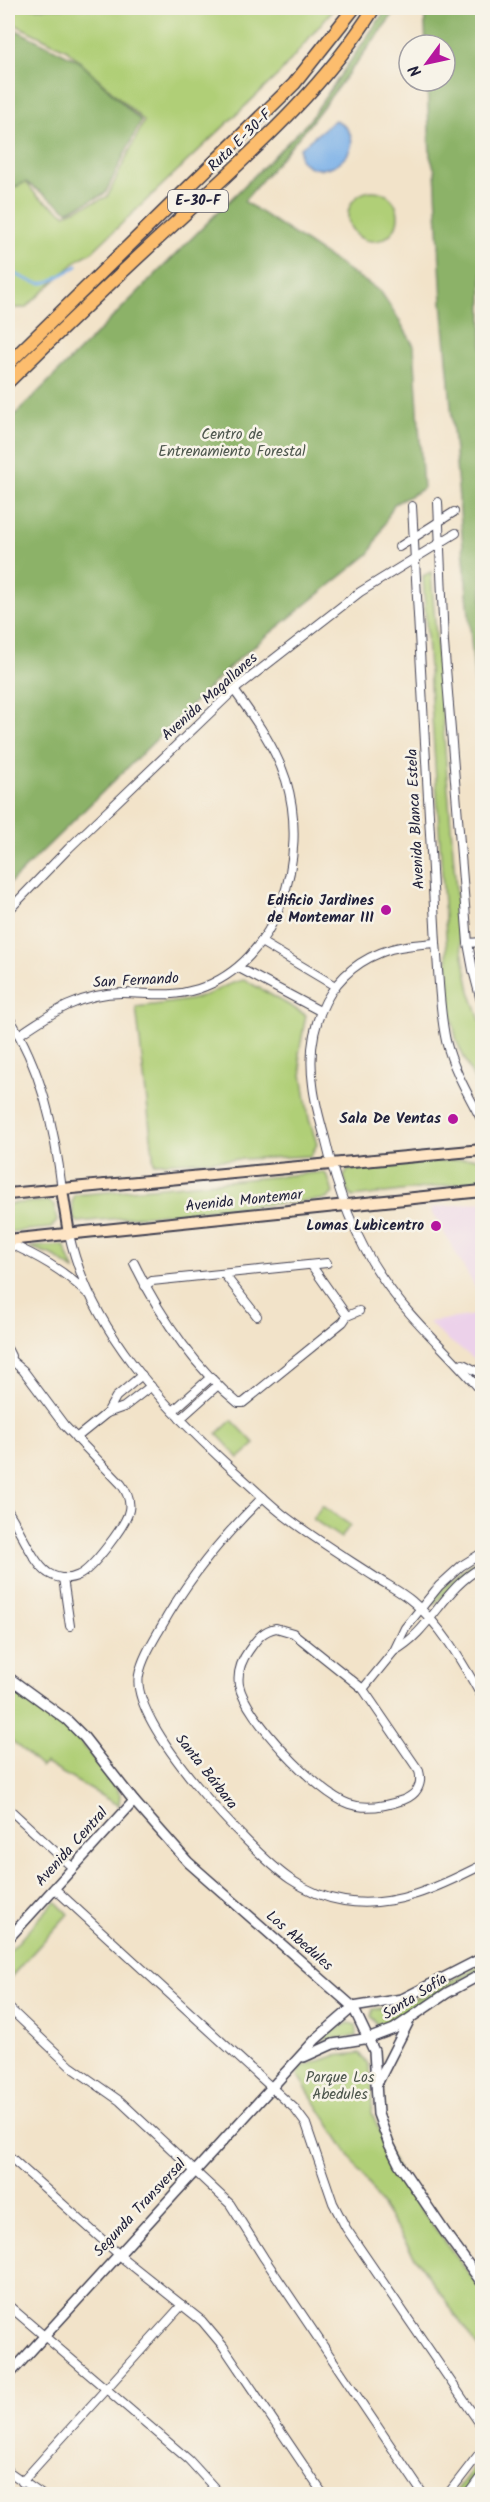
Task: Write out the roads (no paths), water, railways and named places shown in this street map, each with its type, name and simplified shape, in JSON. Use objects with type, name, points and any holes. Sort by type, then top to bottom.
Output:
[{"type":"highway","name":"Ruta E-30-F","points":[[8,364],[294,84],[354,8]]},
{"type":"highway","name":"Ruta E-30-F","points":[[8,382],[305,99],[349,45],[374,8]]},
{"type":"main road","name":"Avenida Montemar","points":[[8,1194],[483,1150]]},
{"type":"main road","points":[[62,1190],[69,1234]]},
{"type":"main road","name":"Avenida Montemar","points":[[8,1242],[483,1191]]},
{"type":"street","points":[[438,502],[444,643],[468,943],[483,1005]]},
{"type":"street","name":"Avenida Blanca Estela","points":[[412,506],[436,943],[447,1042],[458,1071],[483,1121]]},
{"type":"street","points":[[399,547],[454,512]]},
{"type":"street","name":"Avenida Magallanes","points":[[8,911],[69,848],[234,690],[360,592],[456,533]]},
{"type":"street","name":"San Fernando","points":[[19,1035],[58,1009],[80,999],[114,993],[161,996],[186,992],[208,985],[239,968],[261,942],[276,916],[290,873],[294,842],[292,811],[286,780],[274,750],[234,690]]},
{"type":"street","points":[[261,942],[335,986]]},
{"type":"street","points":[[468,943],[483,942]]},
{"type":"street","points":[[436,943],[403,946],[381,953],[360,963],[335,986],[320,1011],[313,1040],[312,1077],[331,1164],[345,1206],[365,1248],[393,1294],[422,1329],[456,1360],[483,1392]]},
{"type":"street","points":[[239,968],[320,1011]]},
{"type":"street","points":[[8,1016],[19,1035],[45,1101],[56,1146],[62,1190]]},
{"type":"street","points":[[69,1234],[88,1294],[118,1344],[180,1419],[263,1497],[300,1527],[413,1602],[429,1618],[483,1697]]},
{"type":"street","points":[[8,1242],[48,1262],[70,1277],[88,1294]]},
{"type":"street","points":[[134,1263],[167,1322],[211,1377],[236,1402],[243,1403],[343,1322],[347,1316],[359,1311]]},
{"type":"street","points":[[145,1286],[152,1281],[327,1263]]},
{"type":"street","points":[[312,1266],[347,1316]]},
{"type":"street","points":[[224,1274],[257,1316]]},
{"type":"street","points":[[8,1350],[9,1363],[23,1371],[76,1438],[125,1489],[130,1509],[119,1530],[86,1571],[75,1577],[63,1578],[44,1570],[8,1511]]},
{"type":"street","points":[[456,1360],[483,1374]]},
{"type":"street","points":[[107,1413],[116,1397],[142,1375]]},
{"type":"street","points":[[173,1411],[211,1377]]},
{"type":"street","points":[[180,1419],[218,1385]]},
{"type":"street","points":[[76,1438],[107,1413],[124,1407],[151,1386]]},
{"type":"street","name":"Santa Bárbara","points":[[263,1497],[194,1574],[156,1635],[139,1675],[139,1690],[146,1713],[191,1778],[244,1838],[281,1872],[316,1893],[355,1903],[397,1900],[439,1885],[483,1865]]},
{"type":"street","points":[[363,1689],[394,1651],[405,1628],[420,1609],[453,1572],[483,1553]]},
{"type":"street","points":[[394,1651],[414,1637],[450,1591],[483,1568]]},
{"type":"street","points":[[63,1578],[70,1626]]},
{"type":"street","points":[[270,1629],[282,1629],[306,1643],[363,1689],[420,1776],[419,1786],[410,1797],[377,1807],[361,1807],[346,1803],[320,1786],[291,1760],[266,1731],[241,1692],[239,1670],[244,1656],[260,1635],[270,1629]]},
{"type":"street","name":"Los Abedules","points":[[8,1677],[67,1720],[84,1737],[134,1801],[188,1862],[353,2007],[370,2038],[374,2051],[378,2114],[389,2144],[399,2164],[449,2238],[483,2283]]},
{"type":"street","name":"Avenida Central","points":[[8,1939],[134,1801]]},
{"type":"street","points":[[8,1808],[73,1868]]},
{"type":"street","points":[[54,1888],[273,2086],[294,2108],[306,2124],[333,2203],[346,2228],[483,2427]]},
{"type":"street","name":"Santa Sofía","points":[[353,2007],[402,1999],[483,1958]]},
{"type":"street","name":"Santa Sofía","points":[[296,2061],[326,2047],[370,2038],[394,2029],[447,1993],[483,1974]]},
{"type":"street","points":[[8,2007],[70,2066],[120,2101],[230,2204],[423,2494]]},
{"type":"street","points":[[296,2061],[316,2039],[353,2007]]},
{"type":"street","points":[[377,2084],[410,2018]]},
{"type":"street","name":"Segunda Transversal","points":[[8,2376],[296,2061]]},
{"type":"street","points":[[8,2155],[118,2254],[202,2321],[223,2346],[323,2494]]},
{"type":"street","points":[[8,2305],[189,2460],[220,2494]]},
{"type":"street","points":[[22,2482],[182,2306]]},
{"type":"street","points":[[448,2494],[483,2450]]},
{"type":"street","points":[[8,2471],[41,2494]]},
{"type":"street","points":[[468,2494],[483,2475]]},
{"type":"water","points":[[335,120],[347,129],[352,140],[350,150],[334,166],[322,169],[310,167],[300,159],[300,148]]},
{"type":"waterway","points":[[8,272],[32,282],[45,283],[77,266]]},
{"type":"place","name":"Edificio Jardines de Montemar III","points":[[386,910]]},
{"type":"place","name":"Sala De Ventas","points":[[453,1119]]},
{"type":"place","name":"Lomas Lubicentro","points":[[436,1226]]},
{"type":"park label","name":"Centro de Entrenamiento Forestal","points":[[232,444]]},
{"type":"park label","name":"Parque Los Abedules","points":[[340,2086]]}]
